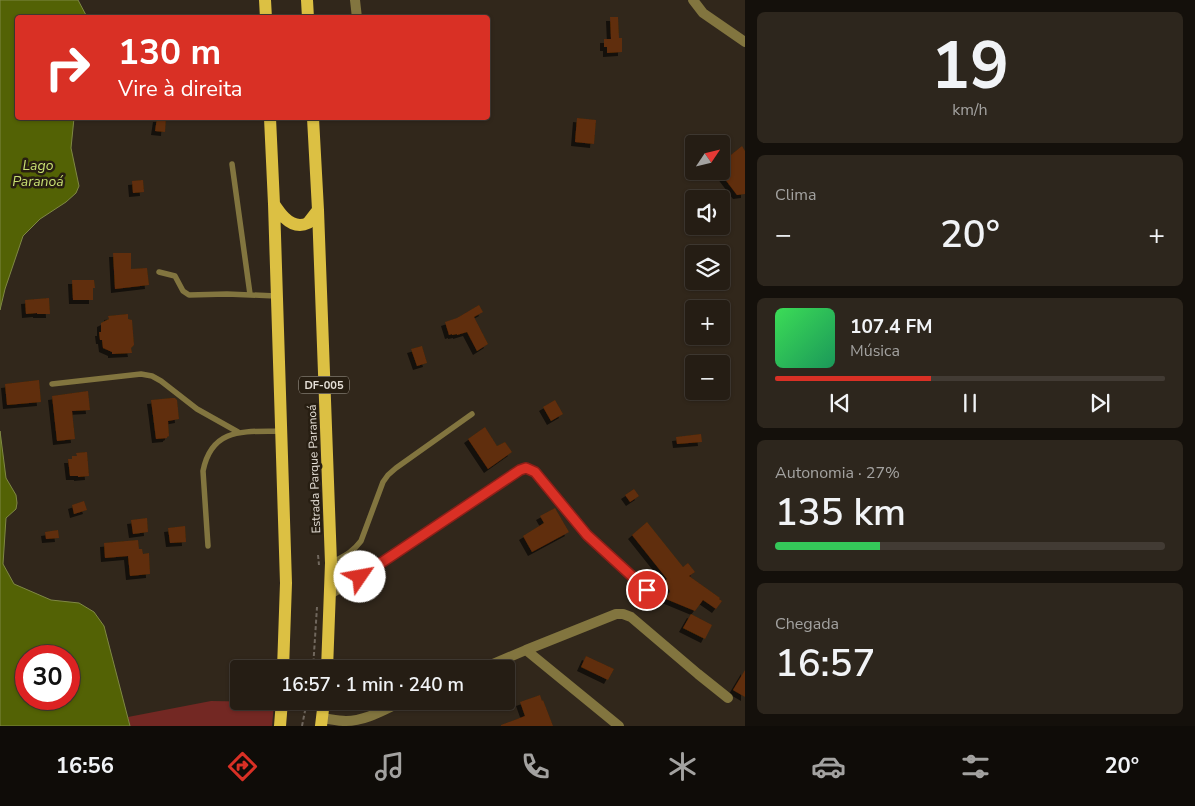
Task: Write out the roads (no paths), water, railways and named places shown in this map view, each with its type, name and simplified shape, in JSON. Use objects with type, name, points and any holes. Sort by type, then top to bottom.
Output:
[{"type":"main road","points":[[265,0],[266,15]]},
{"type":"main road","points":[[307,0],[308,15]]},
{"type":"main road","name":"DF-005","points":[[270,120],[286,583],[283,660]]},
{"type":"main road","name":"Estrada Parque Paranoá","points":[[313,120],[331,563],[327,660]]},
{"type":"main road","points":[[274,204],[283,217],[300,225],[308,223],[318,210]]},
{"type":"main road","points":[[280,726],[281,710]]},
{"type":"street","points":[[355,0],[357,15]]},
{"type":"street","points":[[693,0],[703,13],[745,42]]},
{"type":"street","points":[[330,594],[370,570],[520,470],[526,468],[535,472],[587,535],[658,599]]},
{"type":"street","points":[[502,660],[616,614],[623,614],[631,617],[728,698]]},
{"type":"street","points":[[526,650],[619,726]]},
{"type":"street","points":[[322,722],[357,720],[384,710]]},
{"type":"lane","points":[[232,164],[250,294]]},
{"type":"lane","points":[[159,272],[175,276],[183,291],[189,295],[250,294],[277,296]]},
{"type":"lane","points":[[52,384],[141,374],[152,376],[197,409],[238,432]]},
{"type":"lane","points":[[331,563],[350,553],[361,541],[383,482],[388,475],[472,414]]},
{"type":"lane","points":[[208,546],[203,471],[212,448],[231,434],[238,432],[282,431]]},
{"type":"water","name":"Lago Paranoá","points":[[0,0],[78,0],[86,15],[15,15],[15,120],[74,120],[71,148],[79,186],[76,193],[66,202],[40,219],[23,236],[0,310]]},
{"type":"water","points":[[0,431],[6,478],[16,495],[17,503],[16,509],[6,518],[3,564],[14,584],[51,600],[79,603],[94,612],[104,626],[130,726],[0,726]]}]
